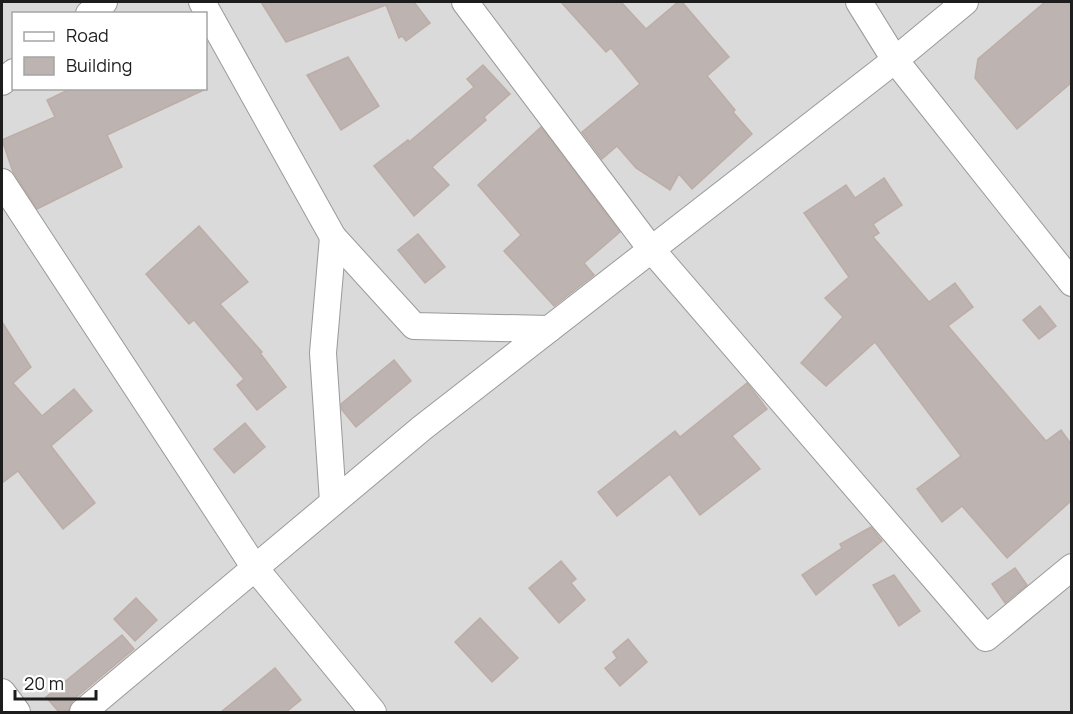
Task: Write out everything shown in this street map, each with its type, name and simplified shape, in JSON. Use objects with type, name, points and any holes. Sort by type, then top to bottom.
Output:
[{"type":"street","points":[[92,12],[104,2]]},
{"type":"street","points":[[202,2],[333,237],[414,326],[549,329]]},
{"type":"street","points":[[465,2],[651,249],[986,638],[1071,567]]},
{"type":"street","points":[[859,2],[895,60],[1071,283]]},
{"type":"street","points":[[83,712],[422,428],[895,60],[965,2]]},
{"type":"street","points":[[2,182],[255,568],[373,712]]},
{"type":"street","points":[[333,237],[323,353],[333,502]]},
{"type":"street","points":[[2,692],[17,712]]},
{"type":"shaded area","points":[[2,2],[1071,2],[1071,712],[2,712]]},
{"type":"building","points":[[261,2],[414,2],[430,23],[406,41],[402,36],[399,38],[386,5],[286,42]]},
{"type":"building","points":[[561,2],[621,2],[646,29],[678,2],[682,2],[729,57],[707,76],[752,134],[692,189],[679,174],[670,190],[636,168],[617,146],[602,159],[582,132],[640,84],[611,48],[606,52]]},
{"type":"building","points":[[1045,2],[1071,2],[1071,83],[1017,129],[975,78],[978,59]]},
{"type":"building","points":[[348,57],[379,106],[341,130],[307,75]]},
{"type":"building","points":[[483,65],[510,94],[484,117],[486,120],[432,167],[449,185],[414,216],[374,166],[408,140],[409,142],[474,87],[467,79]]},
{"type":"building","points":[[68,90],[204,90],[107,135],[122,167],[37,209],[13,172],[2,140],[55,117],[47,100]]},
{"type":"building","points":[[541,127],[620,232],[584,263],[594,275],[554,306],[504,251],[521,235],[478,185]]},
{"type":"building","points":[[884,178],[902,205],[873,224],[879,233],[873,237],[929,302],[955,283],[973,307],[948,326],[1046,441],[1061,430],[1071,444],[1071,501],[1007,558],[962,506],[942,522],[917,489],[961,456],[875,342],[826,386],[801,363],[843,317],[825,298],[849,277],[804,213],[846,185],[855,198]]},
{"type":"building","points":[[199,226],[248,282],[220,304],[262,352],[260,353],[286,387],[257,410],[237,385],[244,379],[194,320],[189,324],[146,274]]},
{"type":"building","points":[[418,234],[445,267],[425,283],[398,250]]},
{"type":"building","points":[[1040,306],[1056,326],[1039,339],[1023,320]]},
{"type":"building","points":[[2,322],[31,367],[13,383],[42,416],[74,389],[92,411],[51,446],[95,503],[63,529],[18,471],[2,483]]},
{"type":"building","points":[[394,360],[411,381],[356,427],[342,410],[341,404]]},
{"type":"building","points":[[747,383],[767,409],[732,436],[760,469],[700,515],[670,474],[617,516],[598,492],[675,431],[680,437]]},
{"type":"building","points":[[245,423],[265,447],[234,473],[214,449]]},
{"type":"building","points":[[871,527],[882,541],[816,595],[802,575],[842,548],[840,544]]},
{"type":"building","points":[[561,561],[576,579],[571,583],[585,600],[559,623],[529,588]]},
{"type":"building","points":[[1015,568],[1027,585],[1005,603],[992,584]]},
{"type":"building","points":[[894,575],[920,611],[899,626],[873,585]]},
{"type":"building","points":[[136,598],[157,620],[135,641],[114,619]]},
{"type":"building","points":[[480,618],[518,658],[492,682],[455,642]]},
{"type":"building","points":[[122,635],[134,649],[73,700],[68,712],[59,712],[46,697]]},
{"type":"building","points":[[628,639],[647,662],[620,686],[605,668],[617,658],[613,652]]},
{"type":"building","points":[[275,668],[301,700],[286,712],[221,712]]}]
